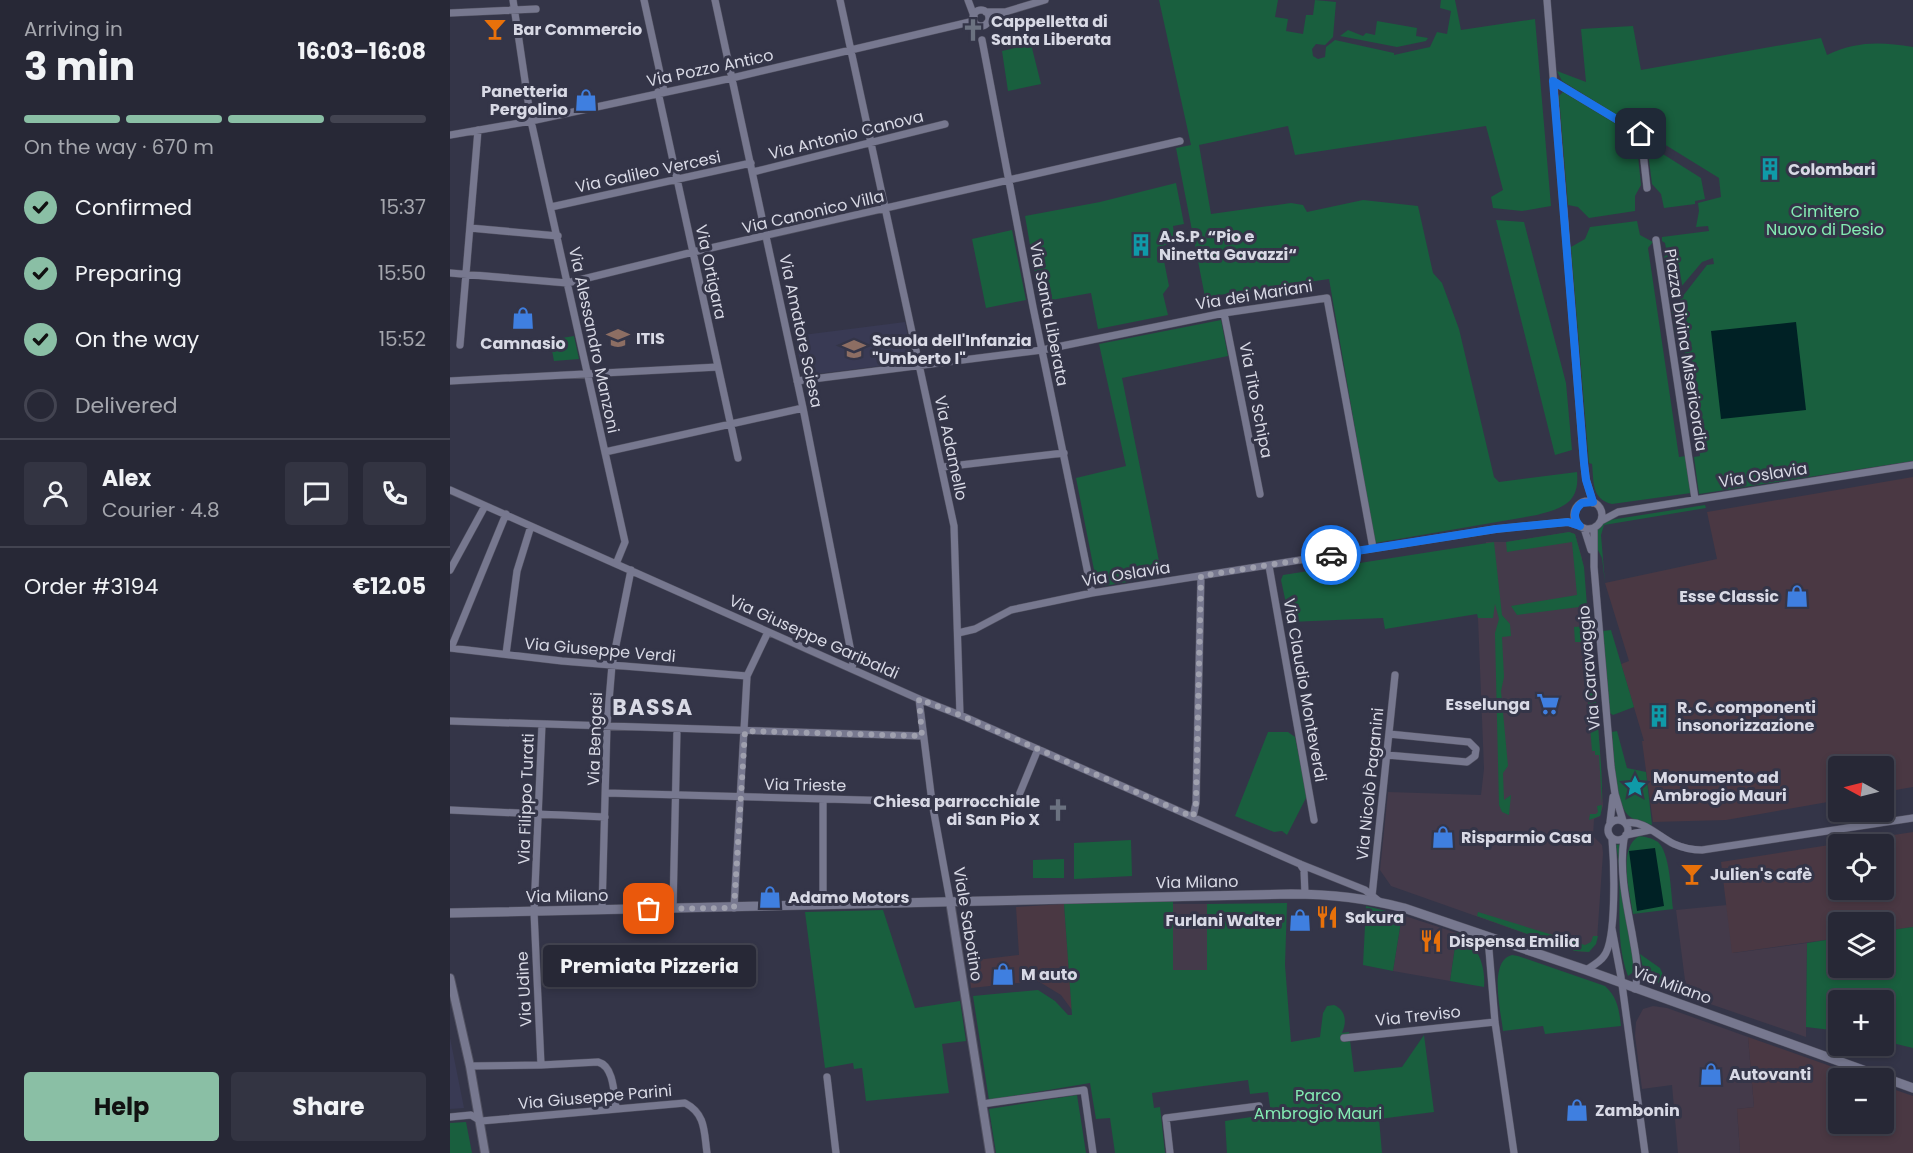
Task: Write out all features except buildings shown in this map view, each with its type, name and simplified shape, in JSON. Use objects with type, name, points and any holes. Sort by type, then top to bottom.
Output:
[{"type":"main road","name":"Via Milano","points":[[450,913],[1305,894],[1376,899],[1586,970],[1913,1088]]},
{"type":"street","name":"Via Alessandro Manzoni","points":[[513,0],[531,121],[625,542],[616,564]]},
{"type":"street","name":"Via Ortigara","points":[[644,0],[677,179],[738,458]]},
{"type":"street","name":"Via Amatore Sciesa","points":[[715,0],[803,408],[852,654],[852,669]]},
{"type":"street","name":"Via Adamello","points":[[840,0],[954,526],[960,715]]},
{"type":"street","name":"Via Santa Liberata","points":[[969,0],[984,11]]},
{"type":"street","name":"Via Santa Liberata","points":[[969,0],[982,40],[1092,593]]},
{"type":"street","points":[[1005,12],[978,12],[975,21],[981,26],[1005,12],[1045,0]]},
{"type":"street","points":[[1547,0],[1586,480],[1593,502],[1600,508],[1601,521],[1594,528],[1582,527],[1575,519],[1576,510],[1582,503],[1586,480]]},
{"type":"street","points":[[450,14],[536,9]]},
{"type":"street","points":[[984,11],[989,19],[987,24]]},
{"type":"street","name":"Via Pozzo Antico","points":[[450,135],[531,121],[732,78],[975,21]]},
{"type":"street","name":"Via Santa Liberata","points":[[982,40],[987,24]]},
{"type":"street","points":[[1553,81],[1641,134],[1647,188]]},
{"type":"street","name":"Via Antonio Canova","points":[[753,172],[945,124]]},
{"type":"street","points":[[460,345],[478,130]]},
{"type":"street","name":"Via Canonico Villa","points":[[450,273],[567,283],[1180,141]]},
{"type":"street","name":"Via Galileo Vercesi","points":[[551,207],[751,163]]},
{"type":"street","points":[[470,228],[558,236]]},
{"type":"street","name":"Piazza Divina Misericordia","points":[[1656,240],[1695,499]]},
{"type":"street","name":"Via dei Mariani","points":[[797,381],[1042,350],[1224,312],[1327,298],[1373,548]]},
{"type":"street","name":"Via Tito Schipa","points":[[1224,312],[1260,494]]},
{"type":"street","points":[[450,381],[718,367]]},
{"type":"street","points":[[605,452],[803,408]]},
{"type":"street","points":[[943,467],[1064,453]]},
{"type":"street","name":"Via Oslavia","points":[[1601,521],[1618,512],[1913,465]]},
{"type":"street","name":"Via Giuseppe Garibaldi","points":[[450,490],[919,699],[1365,890],[1376,899]]},
{"type":"street","points":[[1582,503],[1593,502]]},
{"type":"street","points":[[450,570],[485,506]]},
{"type":"street","name":"Via Oslavia","points":[[1600,508],[1618,512]]},
{"type":"street","name":"Via Oslavia","points":[[1552,523],[1576,510]]},
{"type":"street","points":[[451,648],[506,514]]},
{"type":"street","name":"Via Oslavia","points":[[958,633],[975,629],[1018,608],[1092,593],[1496,529],[1552,523],[1572,523],[1582,527]]},
{"type":"street","points":[[506,654],[517,571],[531,526]]},
{"type":"street","name":"Via Caravaggio","points":[[1582,527],[1594,567]]},
{"type":"street","name":"Via Caravaggio","points":[[1594,528],[1594,567],[1611,767],[1613,809],[1610,822]]},
{"type":"street","name":"Via Claudio Monteverdi","points":[[1269,566],[1314,820]]},
{"type":"street","name":"Via Bengasi","points":[[603,910],[612,665],[630,570]]},
{"type":"street","points":[[1193,817],[1196,793],[1201,576]]},
{"type":"street","points":[[734,908],[747,676],[768,632]]},
{"type":"street","name":"Via Giuseppe Verdi","points":[[451,648],[747,676]]},
{"type":"street","name":"Via Nicolò Paganini","points":[[1376,899],[1395,675]]},
{"type":"street","name":"Viale Sabotino","points":[[919,699],[932,802],[990,1153]]},
{"type":"street","points":[[450,721],[922,736]]},
{"type":"street","name":"Via Filippo Turati","points":[[534,912],[542,724]]},
{"type":"street","points":[[673,909],[677,729]]},
{"type":"street","points":[[1387,755],[1467,762],[1475,756],[1476,749],[1468,742],[1389,734]]},
{"type":"street","name":"Via Trieste","points":[[606,793],[1013,803],[1017,800],[1038,749]]},
{"type":"street","name":"Via Caravaggio","points":[[1611,767],[1615,794],[1625,822]]},
{"type":"street","points":[[823,799],[823,905]]},
{"type":"street","points":[[450,810],[605,817]]},
{"type":"street","points":[[1645,1153],[1622,984],[1612,929],[1612,839],[1607,830],[1610,822],[1616,819],[1641,824],[1683,848],[1702,850],[1913,818]]},
{"type":"street","points":[[1625,822],[1628,830],[1622,857],[1638,971],[1635,989]]},
{"type":"street","points":[[1612,839],[1650,830]]},
{"type":"street","points":[[1300,864],[1304,870],[1305,894]]},
{"type":"street","name":"Via Udine","points":[[534,912],[541,1065]]},
{"type":"street","points":[[1586,970],[1605,955],[1612,929]]},
{"type":"street","points":[[1488,938],[1495,1022],[1514,1153]]},
{"type":"street","points":[[450,978],[470,1066],[485,1153]]},
{"type":"street","name":"Via Treviso","points":[[1344,1038],[1495,1022]]},
{"type":"street","points":[[470,1066],[598,1062],[604,1064],[607,1069],[614,1088],[616,1108]]},
{"type":"street","points":[[827,1077],[836,1153]]},
{"type":"street","points":[[982,1104],[1084,1090],[1093,1153]]},
{"type":"street","name":"Via Giuseppe Parini","points":[[450,1117],[471,1115],[481,1121],[685,1103],[694,1107],[703,1122],[706,1153]]},
{"type":"street","points":[[1170,1153],[1166,1118],[1259,1106]]},
{"type":"shaded area","name":"Scuola dell'Infanzia \"Umberto I\"","points":[[905,322],[913,362],[808,375],[802,372],[795,336]]},
{"type":"shaded area","points":[[1796,322],[1806,410],[1721,419],[1711,331]]},
{"type":"shaded area","points":[[1913,477],[1913,787],[1894,790],[1894,756],[1828,756],[1828,802],[1726,820],[1653,822],[1642,741],[1644,741],[1621,664],[1629,661],[1605,583],[1717,559],[1707,512]]},
{"type":"shaded area","points":[[1569,532],[1575,534],[1582,558],[1603,806],[1600,816],[1594,819],[1593,836],[1602,845],[1603,853],[1597,940],[1589,952],[1575,951],[1391,886],[1380,870],[1388,792],[1481,795],[1484,769],[1478,618],[1493,618],[1486,542],[1506,542]]},
{"type":"shaded area","points":[[1913,832],[1913,927],[1894,930],[1894,912],[1828,912],[1828,940],[1732,953],[1721,862],[1828,845],[1828,900],[1894,900],[1894,835]]},
{"type":"shaded area","points":[[1655,848],[1664,906],[1637,911],[1629,851]]},
{"type":"shaded area","points":[[1064,904],[1072,1010],[1061,995],[1038,981],[971,988],[968,961],[1019,955],[1016,907]]},
{"type":"shaded area","points":[[1173,904],[1207,904],[1207,971],[1173,971]]},
{"type":"shaded area","points":[[1727,905],[1733,953],[1807,943],[1806,1037],[1687,996],[1676,910]]},
{"type":"shaded area","points":[[1402,915],[1457,933],[1450,981],[1393,971]]},
{"type":"shaded area","points":[[1653,1006],[1667,1008],[1748,1037],[1754,1107],[1737,1109],[1740,1153],[1678,1153],[1672,1085],[1642,1089],[1635,1036],[1636,1022],[1643,1009]]},
{"type":"shaded area","points":[[1748,1037],[1836,1068],[1828,1068],[1828,1134],[1894,1134],[1894,1089],[1913,1096],[1913,1153],[1740,1153],[1737,1109],[1754,1107]]},
{"type":"shaded area","points":[[450,1038],[464,1108],[450,1109]]},
{"type":"green space","points":[[1159,0],[1278,0],[1275,17],[1288,19],[1286,31],[1303,34],[1306,15],[1313,15],[1315,0],[1336,2],[1333,37],[1325,45],[1316,44],[1312,49],[1313,56],[1318,59],[1325,57],[1326,47],[1335,40],[1394,53],[1394,55],[1430,47],[1437,32],[1447,34],[1451,11],[1440,8],[1441,0],[1455,0],[1461,30],[1535,19],[1551,206],[1522,211],[1493,208],[1491,197],[1503,190],[1486,126],[1295,155],[1288,126],[1199,145],[1211,214],[1291,203],[1303,205],[1307,212],[1363,200],[1418,206],[1433,273],[1442,283],[1459,329],[1494,477],[1499,482],[1577,472],[1576,491],[1568,503],[1537,515],[1375,543],[1329,279],[1205,297],[1176,148],[1191,145]]},
{"type":"green space","points":[[1377,21],[1417,28],[1416,36],[1428,38],[1426,41],[1397,47],[1340,36],[1348,30],[1363,36],[1366,33],[1375,35]]},
{"type":"green space","name":"Cimitero Nuovo di Desio","points":[[1633,26],[1641,70],[1821,38],[1827,55],[1849,47],[1869,44],[1913,47],[1913,461],[1699,494],[1694,457],[1700,456],[1682,334],[1675,334],[1672,310],[1707,265],[1714,264],[1713,258],[1702,262],[1670,300],[1669,293],[1672,289],[1670,272],[1666,270],[1664,257],[1667,254],[1662,237],[1709,231],[1708,226],[1696,227],[1698,203],[1721,197],[1719,178],[1562,81],[1557,71],[1586,82],[1581,29]]},
{"type":"green space","points":[[1031,44],[1041,84],[1008,91],[1002,51]]},
{"type":"green space","points":[[1563,92],[1636,136],[1641,185],[1635,196],[1635,211],[1589,218],[1578,207],[1568,205],[1559,96]]},
{"type":"green space","points":[[1647,144],[1701,178],[1705,199],[1695,201],[1695,204],[1664,208],[1661,194],[1652,184]]},
{"type":"green space","points":[[1176,183],[1184,224],[1173,226],[1175,243],[1161,246],[1169,286],[1163,294],[1168,315],[1098,329],[1091,293],[1040,302],[1025,216],[1100,202]]},
{"type":"green space","points":[[1496,220],[1524,222],[1566,383],[1572,450],[1555,455]]},
{"type":"green space","points":[[1637,221],[1640,235],[1653,242],[1648,248],[1679,457],[1686,456],[1691,493],[1612,504],[1605,502],[1597,494],[1592,464],[1589,463],[1571,247],[1585,239],[1590,227]]},
{"type":"green space","points":[[1012,230],[1026,300],[986,308],[972,239]]},
{"type":"green space","points":[[1221,320],[1228,356],[1122,378],[1162,576],[1104,586],[1096,580],[1076,478],[1126,466],[1099,344]]},
{"type":"green space","points":[[574,336],[579,359],[554,361],[550,340]]},
{"type":"green space","points":[[1705,505],[1706,508],[1604,525],[1601,535],[1605,583],[1602,558],[1597,548],[1597,530],[1602,523]]},
{"type":"green space","points":[[1569,532],[1575,534],[1584,567],[1587,606],[1517,615],[1511,606],[1577,595],[1572,542],[1507,552],[1506,542]]},
{"type":"green space","points":[[1494,542],[1502,615],[1510,624],[1511,636],[1502,637],[1504,677],[1501,691],[1508,766],[1503,773],[1504,800],[1511,795],[1509,815],[1502,812],[1499,805],[1495,633],[1499,619],[1495,604],[1493,618],[1478,618],[1477,614],[1385,629],[1383,618],[1290,622],[1281,580],[1283,575]]},
{"type":"green space","points":[[1589,626],[1601,757],[1602,803],[1599,755],[1595,755],[1595,751],[1592,751],[1583,642],[1575,642],[1574,627]]},
{"type":"green space","points":[[1611,630],[1634,707],[1613,715],[1610,713],[1603,631]]},
{"type":"green space","points":[[1617,731],[1627,768],[1646,772],[1652,825],[1629,816],[1620,800],[1612,732]]},
{"type":"green space","points":[[1268,732],[1288,732],[1295,737],[1307,796],[1287,835],[1282,831],[1274,832],[1235,816]]},
{"type":"green space","points":[[1602,805],[1600,816],[1589,820],[1590,814],[1596,814],[1597,806]]},
{"type":"green space","points":[[1639,836],[1658,842],[1662,847],[1669,873],[1673,909],[1633,914],[1627,861],[1632,842]]},
{"type":"green space","points":[[1131,840],[1132,876],[1074,879],[1074,843]]},
{"type":"green space","points":[[1621,844],[1635,965],[1628,976],[1623,960],[1620,927],[1616,845]]},
{"type":"green space","points":[[1064,859],[1064,878],[1033,878],[1033,860]]},
{"type":"green space","name":"Parco Ambrogio Mauri","points":[[1173,901],[1173,970],[1207,970],[1207,904],[1287,903],[1285,965],[1291,1042],[1320,1037],[1323,1013],[1327,1006],[1334,1005],[1343,1013],[1345,1025],[1342,1033],[1349,1032],[1354,1072],[1402,1067],[1424,1035],[1434,1112],[1379,1119],[1382,1153],[1227,1153],[1225,1121],[1271,1114],[1268,1092],[1250,1094],[1248,1080],[1152,1093],[1154,1108],[1160,1107],[1165,1153],[1115,1153],[1110,1118],[1096,1119],[1090,1083],[989,1100],[973,996],[1038,990],[1055,1001],[1068,1015],[1072,1015],[1064,904]]},
{"type":"green space","points":[[1366,906],[1402,915],[1393,971],[1363,965]]},
{"type":"green space","points":[[883,910],[915,1008],[960,1001],[966,1041],[942,1044],[949,1093],[866,1101],[862,1068],[854,1069],[853,1063],[825,1068],[805,912]]},
{"type":"green space","points":[[1478,912],[1585,945],[1591,942],[1593,936],[1598,936],[1596,944],[1589,952],[1575,951],[1477,916]]},
{"type":"green space","points":[[1913,927],[1913,1048],[1894,1043],[1894,990],[1828,990],[1828,1030],[1806,1027],[1807,943],[1828,940],[1828,978],[1894,978],[1894,930]]},
{"type":"green space","points":[[1457,933],[1470,943],[1479,956],[1482,963],[1484,987],[1450,981]]},
{"type":"green space","points":[[1640,954],[1660,968],[1668,986],[1645,978]]},
{"type":"green space","points":[[1512,955],[1605,986],[1615,1000],[1621,1026],[1545,1034],[1543,1026],[1503,1031],[1498,977],[1505,959]]},
{"type":"green space","points":[[1077,1095],[1086,1153],[996,1153],[989,1109]]},
{"type":"green space","points":[[466,1122],[472,1153],[450,1153],[450,1123]]},
{"type":"way so far","points":[[649,909],[734,908],[745,731],[922,736],[919,699],[1193,817],[1196,803],[1201,576],[1331,555]]},
{"type":"place","name":"Bar Commercio","points":[[495,29]]},
{"type":"place","name":"Cappelletta di Santa Liberata","points":[[973,30]]},
{"type":"place","name":"Panetteria Pergolino","points":[[586,100]]},
{"type":"place","name":"Colombari","points":[[1770,169]]},
{"type":"place","name":"A.S.P. “Pio e Ninetta Gavazzi“","points":[[1141,245]]},
{"type":"place","name":"Camnasio","points":[[523,318]]},
{"type":"place","name":"ITIS","points":[[618,338]]},
{"type":"place","name":"Scuola dell'Infanzia \"Umberto I\"","points":[[854,349]]},
{"type":"place","name":"Esse Classic","points":[[1797,596]]},
{"type":"place","name":"Esselunga","points":[[1548,704]]},
{"type":"place","name":"R. C. componenti insonorizzazione","points":[[1659,716]]},
{"type":"place","name":"Monumento ad Ambrogio Mauri","points":[[1635,786]]},
{"type":"place","name":"Chiesa parrocchiale di San Pio X","points":[[1058,810]]},
{"type":"place","name":"Risparmio Casa","points":[[1443,837]]},
{"type":"place","name":"Julien's cafè","points":[[1692,874]]},
{"type":"place","name":"Adamo Motors","points":[[770,897]]},
{"type":"place","name":"Premiata Pizzeria","points":[[649,909]]},
{"type":"place","name":"Sakura","points":[[1327,917]]},
{"type":"place","name":"Furlani Walter","points":[[1300,920]]},
{"type":"place","name":"Dispensa Emilia","points":[[1431,941]]},
{"type":"place","name":"M auto","points":[[1003,974]]},
{"type":"place","name":"Autovanti","points":[[1711,1074]]},
{"type":"place","name":"Zambonin","points":[[1577,1110]]},
{"type":"district","name":"BASSA","points":[[653,707]]},
{"type":"route","points":[[1331,555],[1496,529],[1568,522],[1580,526],[1575,519],[1578,506],[1582,503],[1593,502],[1586,480],[1584,463],[1553,81],[1641,134]]}]
